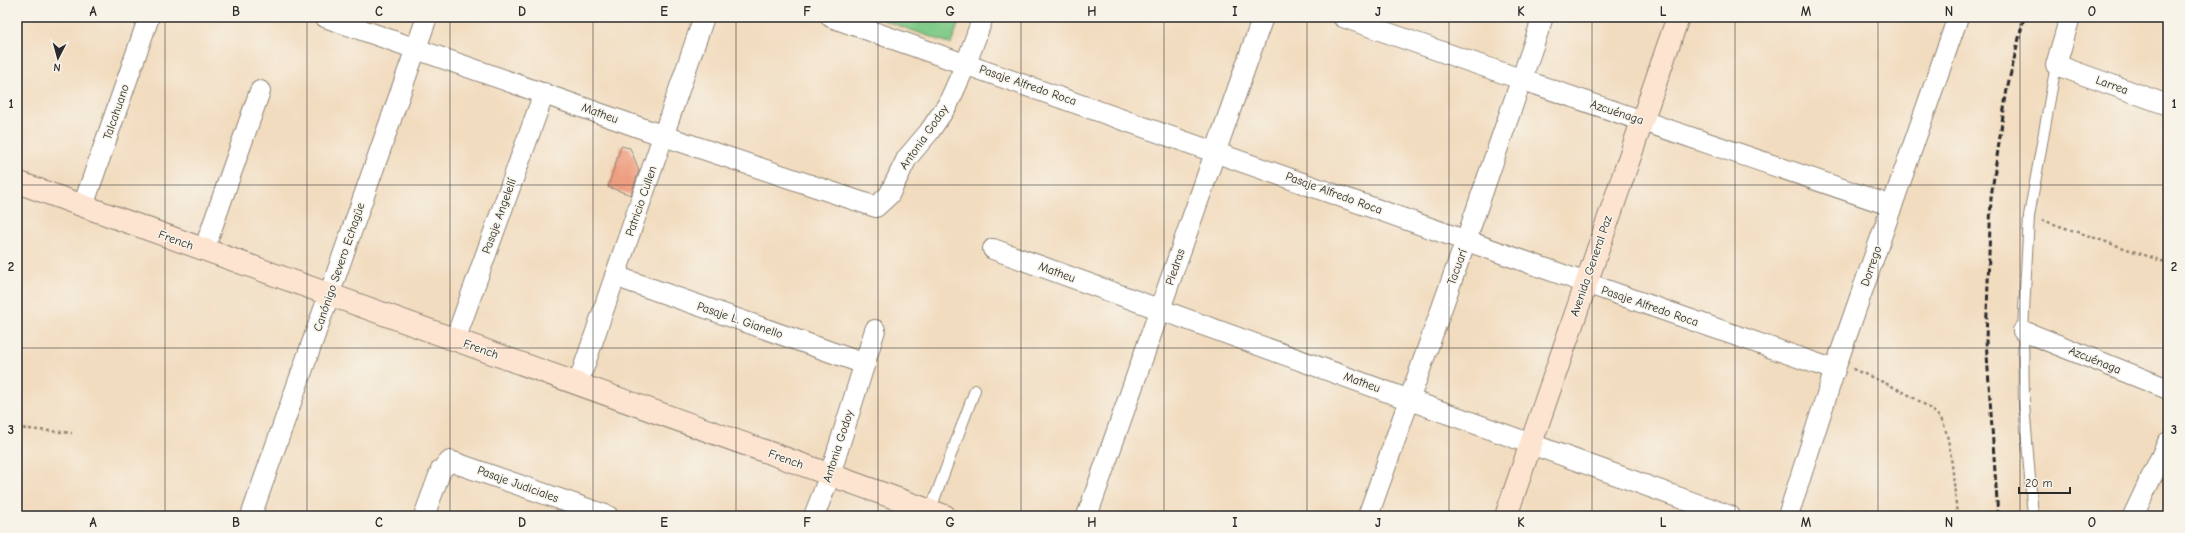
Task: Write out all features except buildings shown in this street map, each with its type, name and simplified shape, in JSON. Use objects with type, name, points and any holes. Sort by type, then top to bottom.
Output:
[{"type":"street","name":"Talcahuano","points":[[83,206],[149,17]]},
{"type":"street","name":"Matheu","points":[[325,17],[664,136],[876,207]]},
{"type":"street","name":"Canónigo Severo Echagüe","points":[[251,516],[428,17]]},
{"type":"street","name":"Patricio Cullen","points":[[578,384],[704,17]]},
{"type":"street","name":"Pasaje Alfredo Roca","points":[[832,17],[1216,151],[1585,284],[1836,366]]},
{"type":"street","name":"Antonia Godoy","points":[[876,207],[890,195],[907,158],[929,132],[948,104],[966,64],[983,17]]},
{"type":"street","name":"Piedras","points":[[1088,516],[1263,17]]},
{"type":"street","name":"Azcuénaga","points":[[1343,17],[1521,81],[1643,120],[1892,206]]},
{"type":"street","name":"Tacuarí","points":[[1368,516],[1543,17]]},
{"type":"street","name":"Avenida General Paz","points":[[1506,516],[1678,17]]},
{"type":"street","name":"Dorrego","points":[[1788,516],[1836,366],[1958,17]]},
{"type":"street","points":[[2056,65],[2070,17]]},
{"type":"street","name":"Larrea","points":[[2056,65],[2168,105]]},
{"type":"street","points":[[204,250],[260,91]]},
{"type":"street","name":"Pasaje Angelellí","points":[[455,340],[544,93]]},
{"type":"street","name":"French","points":[[17,182],[937,513]]},
{"type":"street","name":"Matheu","points":[[993,249],[1409,398],[1530,444],[1730,516]]},
{"type":"street","name":"Pasaje L. Gianello","points":[[615,276],[865,364]]},
{"type":"street","name":"Antonia Godoy","points":[[814,516],[830,475],[875,330]]},
{"type":"street","name":"Azcuénaga","points":[[2023,331],[2168,389]]},
{"type":"street","points":[[2133,516],[2168,442]]},
{"type":"street","name":"Pasaje Judiciales","points":[[424,516],[441,470],[450,461],[608,516]]},
{"type":"lane","points":[[2033,516],[2024,419],[2023,331],[2029,216],[2056,65]]},
{"type":"lane","points":[[937,513],[974,390]]},
{"type":"path","points":[[2029,216],[2168,263]]},
{"type":"path","points":[[1836,366],[1900,390],[1941,420],[1950,446],[1957,516]]},
{"type":"path","points":[[17,428],[72,433]]},
{"type":"green space","points":[[874,17],[961,17],[951,44]]},
{"type":"railway","points":[[1998,516],[1986,340],[1991,197],[2007,89],[2024,17]]}]
